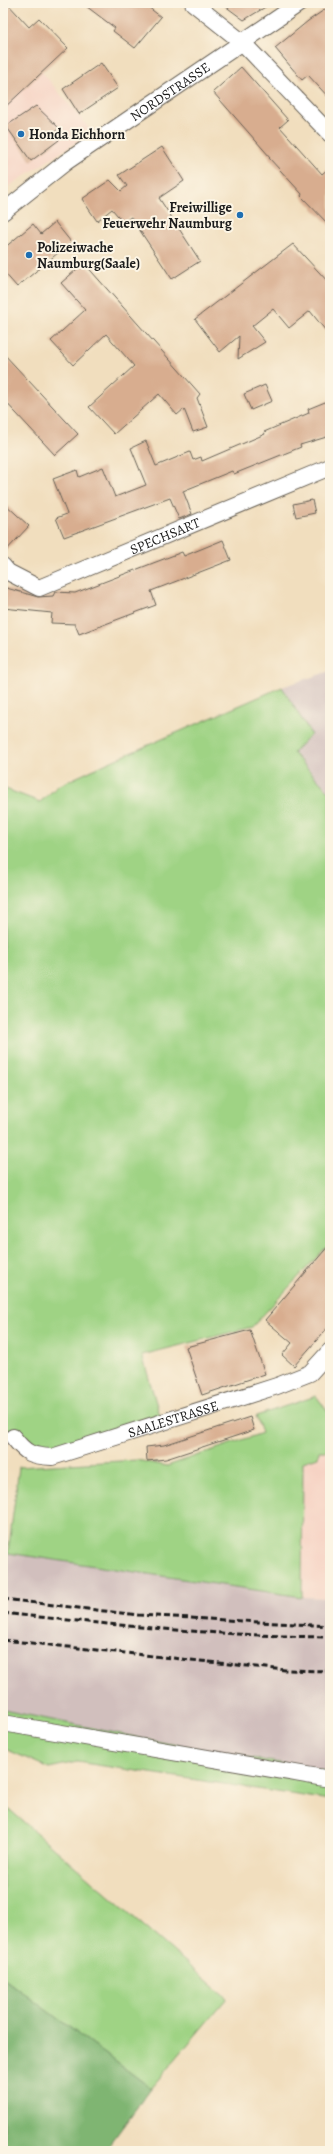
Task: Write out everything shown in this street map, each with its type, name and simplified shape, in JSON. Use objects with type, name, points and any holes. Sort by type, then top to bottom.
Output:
[{"type":"street","points":[[193,3],[242,42],[330,134]]},
{"type":"street","name":"NORDSTRASSE","points":[[3,212],[66,162],[300,3]]},
{"type":"street","name":"SPECHSART","points":[[3,566],[8,572],[39,588],[330,467]]},
{"type":"street","name":"SAALESTRASSE","points":[[13,1437],[24,1451],[38,1456],[52,1457],[277,1386],[310,1372],[330,1351]]},
{"type":"street","points":[[3,1723],[330,1779]]},
{"type":"shaded area","points":[[22,48],[92,132],[3,190],[3,66]]},
{"type":"shaded area","points":[[330,671],[330,793],[293,753],[282,687]]},
{"type":"shaded area","points":[[319,1451],[330,1451],[330,1598],[302,1597],[303,1462],[318,1457]]},
{"type":"shaded area","points":[[3,1551],[302,1597],[330,1598],[330,1772],[155,1741],[3,1710]]},
{"type":"green space","points":[[282,687],[311,734],[293,753],[330,793],[330,1243],[252,1327],[142,1355],[160,1416],[54,1453],[24,1451],[3,1427],[3,788],[40,802],[58,786],[107,763]]},
{"type":"green space","points":[[316,1396],[330,1414],[330,1451],[319,1451],[318,1457],[303,1462],[302,1597],[8,1553],[19,1467],[137,1460],[167,1466],[262,1433],[256,1416]]},
{"type":"green space","points":[[3,1710],[155,1741],[330,1772],[330,1800],[77,1762],[49,1768],[3,1748]]},
{"type":"green space","points":[[3,1804],[227,1998],[151,2088],[3,1978]]},
{"type":"green space","points":[[3,1978],[151,2088],[105,2151],[3,2151]]},
{"type":"building","points":[[3,3],[7,3],[29,27],[39,18],[68,48],[3,109]]},
{"type":"building","points":[[82,3],[143,3],[161,17],[135,48],[113,31],[115,28]]},
{"type":"building","points":[[221,3],[272,3],[244,20]]},
{"type":"building","points":[[330,6],[330,99],[308,75],[302,80],[275,48],[308,21]]},
{"type":"building","points":[[101,63],[118,88],[79,114],[63,89]]},
{"type":"building","points":[[241,67],[288,120],[280,127],[322,174],[330,167],[330,226],[301,196],[302,194],[213,92]]},
{"type":"building","points":[[36,106],[59,128],[54,133],[59,140],[31,161],[6,126]]},
{"type":"building","points":[[162,147],[184,181],[159,198],[200,261],[172,279],[131,217],[123,222],[112,209],[97,221],[82,199],[110,180],[121,191],[127,186],[119,175]]},
{"type":"building","points":[[55,222],[71,242],[17,287],[3,271],[3,249],[33,224],[41,234]]},
{"type":"building","points":[[293,244],[330,284],[330,336],[310,311],[289,328],[273,309],[252,326],[265,342],[238,359],[239,336],[220,352],[195,319]]},
{"type":"building","points":[[84,263],[200,394],[197,398],[208,427],[193,432],[184,409],[177,415],[159,394],[114,434],[89,407],[134,366],[106,334],[73,365],[51,341],[85,310],[61,283]]},
{"type":"building","points":[[3,353],[78,434],[55,455],[3,399]]},
{"type":"building","points":[[265,385],[272,401],[251,410],[244,394]]},
{"type":"building","points":[[330,400],[330,436],[300,445],[301,447],[234,474],[232,471],[183,491],[192,514],[179,519],[170,498],[64,537],[56,518],[67,514],[53,479],[77,470],[79,477],[103,467],[115,497],[146,485],[131,448],[146,441],[156,466],[190,452],[193,460],[201,457],[202,461],[265,434],[264,432],[309,413],[308,409]]},
{"type":"building","points":[[312,500],[315,513],[296,517],[293,504]]},
{"type":"building","points":[[3,502],[29,526],[3,554]]},
{"type":"building","points":[[223,540],[231,560],[151,591],[156,605],[79,634],[75,624],[51,623],[52,613],[3,608],[3,587],[38,597],[53,596],[55,592],[75,593],[182,552],[184,556]]},
{"type":"building","points":[[330,1244],[330,1325],[294,1366],[282,1355],[292,1343],[265,1320]]},
{"type":"building","points":[[250,1330],[265,1374],[202,1395],[186,1347]]},
{"type":"building","points":[[250,1417],[254,1430],[166,1459],[147,1461],[146,1447],[164,1445]]},
{"type":"railway","points":[[3,1599],[138,1615],[330,1626]]},
{"type":"railway","points":[[3,1613],[166,1629],[248,1635],[330,1637]]},
{"type":"railway","points":[[3,1640],[285,1670],[330,1671]]},
{"type":"place","name":"Honda Eichhorn","points":[[21,134]]},
{"type":"place","name":"Freiwillige Feuerwehr Naumburg","points":[[240,215]]},
{"type":"place","name":"Polizeiwache Naumburg(Saale)","points":[[29,255]]}]
